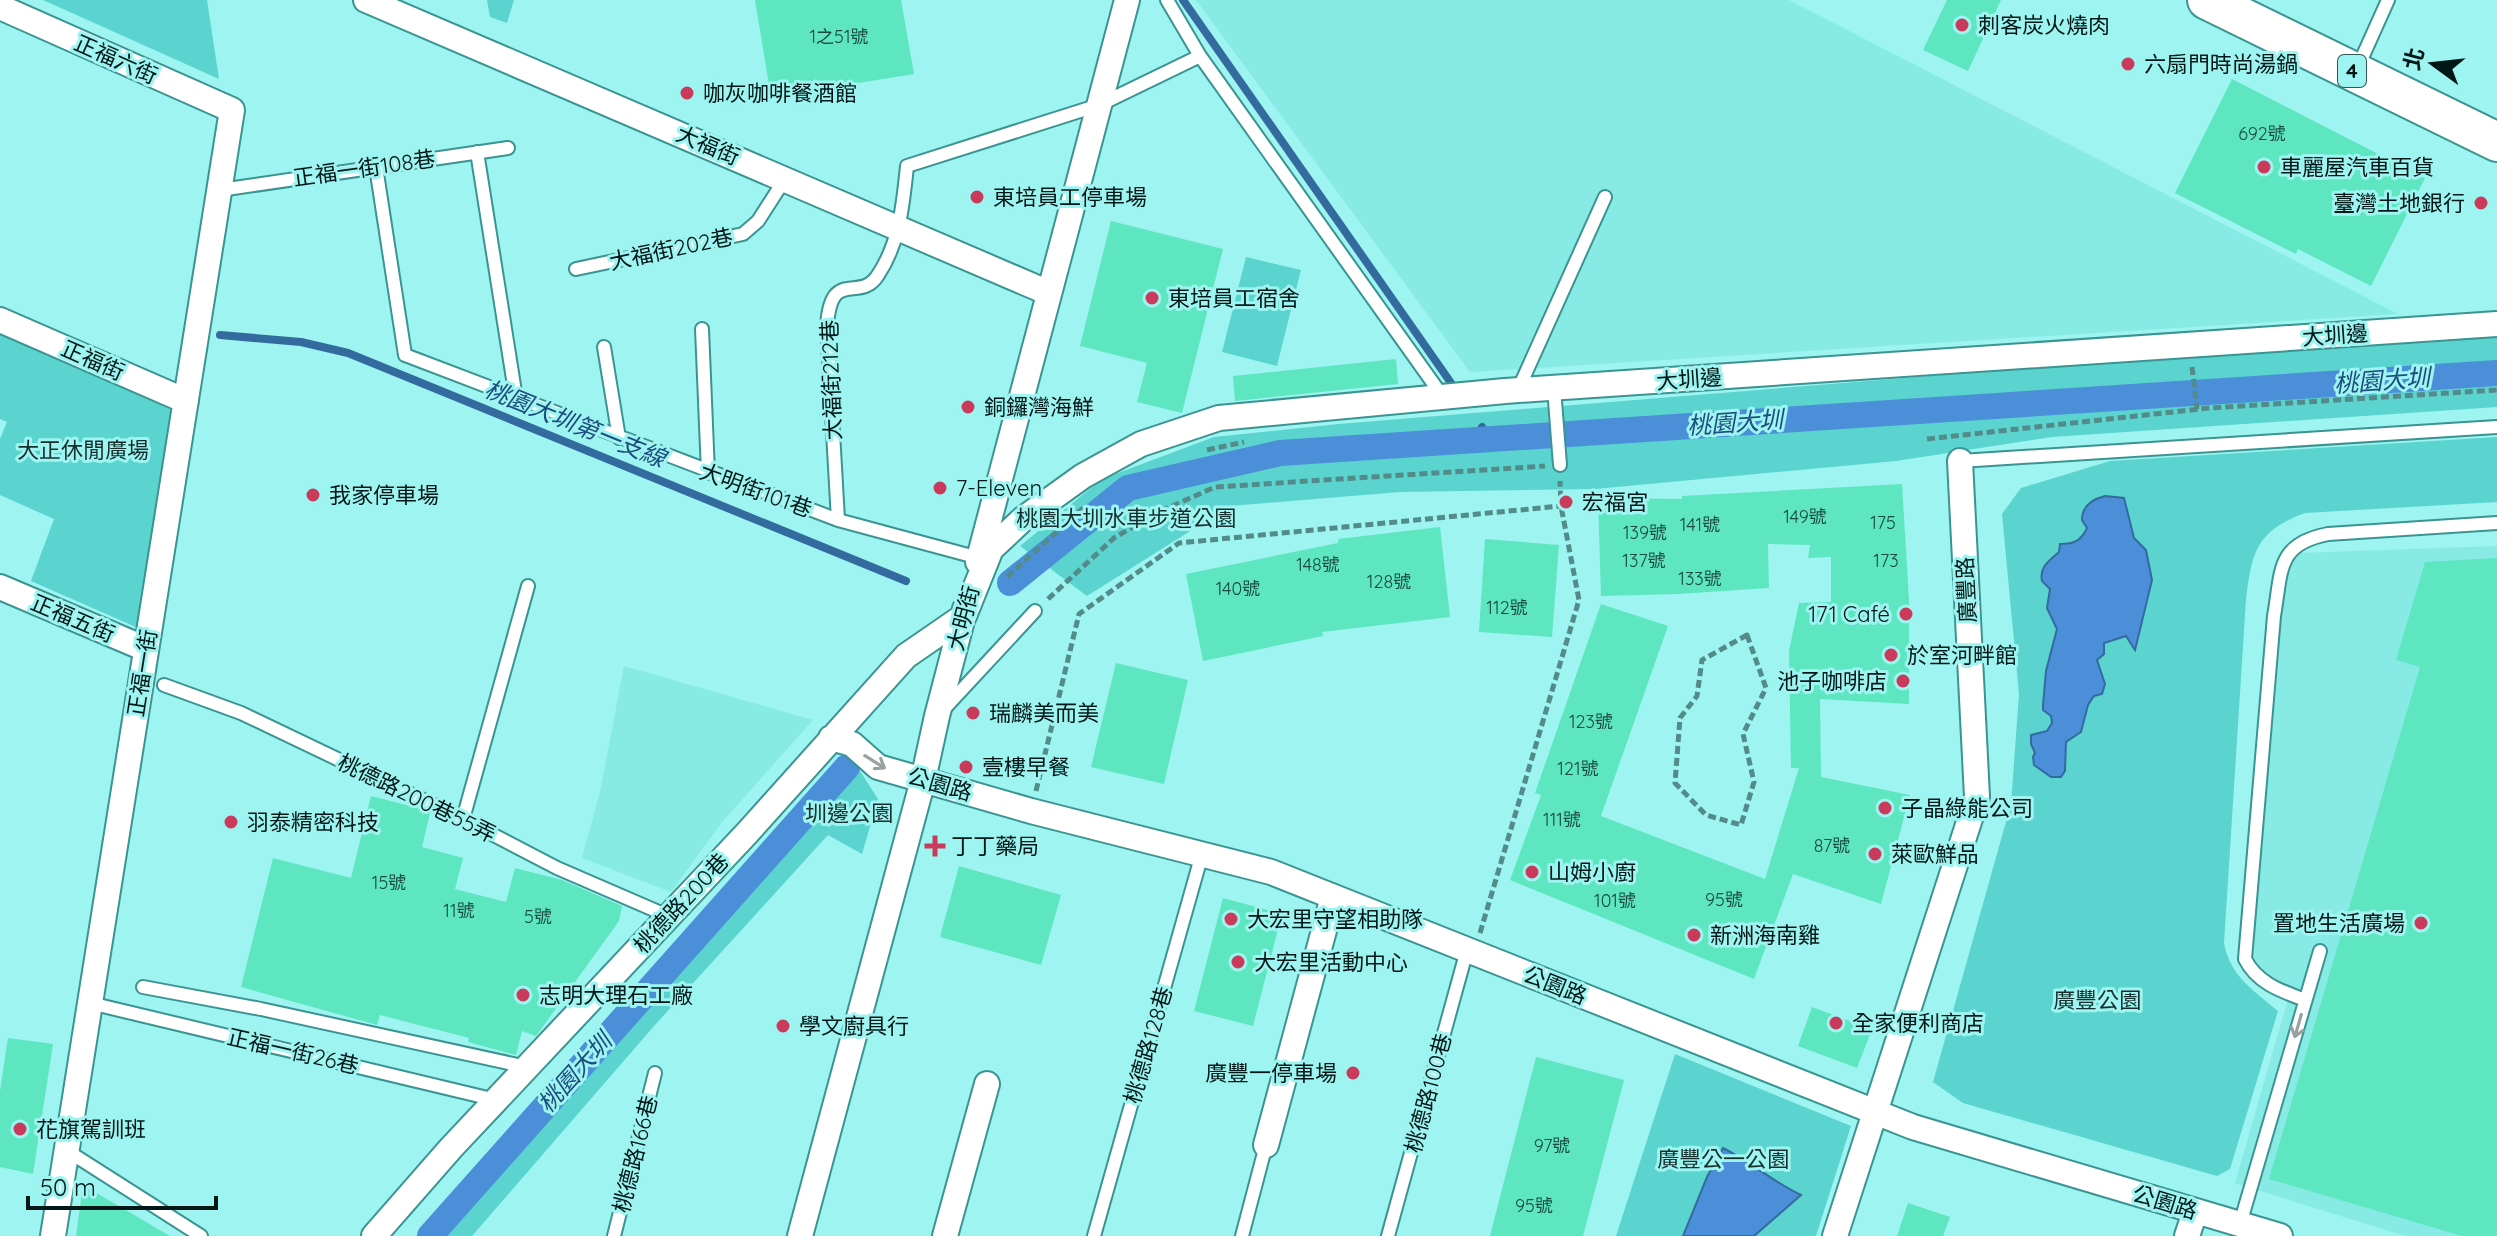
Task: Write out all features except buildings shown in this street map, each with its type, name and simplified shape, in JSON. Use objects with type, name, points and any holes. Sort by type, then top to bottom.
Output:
[{"type":"main road","name":"4","points":[[2207,0],[2497,142]]},
{"type":"street","name":"大福街","points":[[366,0],[1049,293]]},
{"type":"street","name":"大明街","points":[[800,1236],[1127,0]]},
{"type":"street","name":"正福六街","points":[[2,10],[232,110]]},
{"type":"street","name":"正福一街","points":[[53,1236],[232,110]]},
{"type":"street","name":"正福街","points":[[0,320],[186,401]]},
{"type":"street","name":"大圳邊","points":[[964,616],[991,549],[1023,519],[1083,476],[1141,444],[1219,418],[1518,390],[1555,398],[2497,324]]},
{"type":"street","name":"廣豐路","points":[[1835,1236],[1977,797],[1960,461]]},
{"type":"street","name":"正福五街","points":[[0,587],[146,649]]},
{"type":"street","name":"桃德路200巷","points":[[374,1236],[906,656],[964,616]]},
{"type":"street","name":"公園路","points":[[831,738],[852,744],[878,767],[1031,811],[1271,872],[1913,1127],[2280,1236]]},
{"type":"street","points":[[1266,1145],[1333,897]]},
{"type":"street","points":[[945,1236],[987,1084]]},
{"type":"street","points":[[2187,1236],[2195,1212]]},
{"type":"lane","points":[[1167,0],[1200,56],[1443,397]]},
{"type":"lane","points":[[2355,72],[2388,0]]},
{"type":"lane","points":[[899,229],[907,166],[1099,105],[1200,56]]},
{"type":"lane","name":"正福一街108巷","points":[[220,190],[508,148]]},
{"type":"lane","points":[[477,152],[516,398]]},
{"type":"lane","name":"大明街101巷","points":[[376,167],[405,355],[838,520],[979,558]]},
{"type":"lane","name":"大福街202巷","points":[[576,269],[743,234],[758,221],[785,178]]},
{"type":"lane","points":[[1518,390],[1605,197]]},
{"type":"lane","name":"大福街212巷","points":[[838,520],[828,303],[838,291],[871,283],[878,276],[899,229]]},
{"type":"lane","points":[[702,329],[708,473]]},
{"type":"lane","points":[[604,347],[619,438]]},
{"type":"lane","points":[[1555,398],[1560,465]]},
{"type":"lane","name":"廣豐路","points":[[1960,461],[2497,427]]},
{"type":"lane","points":[[2305,1000],[2253,975],[2245,959],[2274,616],[2284,562],[2293,546],[2307,538],[2328,534],[2497,523]]},
{"type":"lane","points":[[463,819],[528,586]]},
{"type":"lane","points":[[937,716],[1035,611]]},
{"type":"lane","name":"桃德路200巷55弄","points":[[164,685],[241,713],[463,819],[557,868],[668,916]]},
{"type":"lane","name":"桃德路128巷","points":[[1094,1236],[1202,854]]},
{"type":"lane","points":[[2240,1224],[2320,951]]},
{"type":"lane","name":"桃德路100巷","points":[[1388,1236],[1470,952]]},
{"type":"lane","points":[[143,987],[261,1009],[527,1067]]},
{"type":"lane","name":"正福一街26巷","points":[[90,1003],[496,1100]]},
{"type":"lane","name":"桃德路166巷","points":[[614,1236],[655,1073]]},
{"type":"lane","points":[[1242,1236],[1266,1145]]},
{"type":"lane","points":[[66,1150],[201,1236]]},
{"type":"path","points":[[2193,376],[2197,408]]},
{"type":"path","points":[[1927,439],[2197,408],[2497,390]]},
{"type":"path","points":[[1202,451],[1246,442]]},
{"type":"path","points":[[1035,611],[1114,538],[1159,512],[1215,487],[1560,465],[1561,506],[1579,600],[1470,952]]},
{"type":"path","points":[[999,584],[1094,499]]},
{"type":"path","points":[[1031,811],[1079,614],[1179,543],[1561,506]]},
{"type":"path","points":[[1747,635],[1766,688],[1743,734],[1754,782],[1741,825],[1706,815],[1675,783],[1680,718],[1697,696],[1702,660],[1747,635]]},
{"type":"shaded area","points":[[1196,0],[1789,0],[2398,314],[1470,372]]},
{"type":"shaded area","points":[[2105,496],[2124,498],[2134,538],[2146,550],[2152,580],[2135,650],[2126,636],[2104,643],[2104,654],[2097,660],[2105,684],[2102,694],[2094,696],[2088,705],[2081,732],[2066,742],[2065,771],[2061,777],[2051,777],[2034,765],[2035,753],[2031,744],[2031,735],[2047,731],[2052,723],[2043,705],[2046,671],[2057,629],[2047,608],[2050,589],[2042,581],[2042,572],[2059,552],[2060,544],[2080,539],[2087,528],[2082,520],[2084,510],[2092,501]]},
{"type":"shaded area","name":"置地生活廣場","points":[[2497,546],[2497,1236],[2405,1236],[2235,1183],[2291,989],[2250,966],[2278,569],[2298,553]]},
{"type":"shaded area","points":[[624,666],[813,720],[723,821],[671,892],[582,858],[600,792]]},
{"type":"shaded area","points":[[1723,1148],[1801,1195],[1754,1236],[1683,1236],[1707,1177]]},
{"type":"green space","points":[[43,0],[207,0],[219,79]]},
{"type":"green space","points":[[487,0],[514,0],[507,23],[490,17]]},
{"type":"green space","points":[[1246,257],[1301,270],[1277,366],[1222,352]]},
{"type":"green space","name":"桃園大圳水車步道公園","points":[[2497,330],[2497,407],[2052,437],[1896,461],[1595,489],[1400,492],[1230,506],[1087,596],[1020,546],[1102,479],[1214,437],[1339,424]]},
{"type":"green space","name":"大正休閒廣場","points":[[0,331],[172,410],[138,628],[31,581],[54,519],[0,495],[0,439],[7,422],[0,419]]},
{"type":"green space","name":"廣豐公園","points":[[2497,437],[2497,502],[2305,513],[2276,527],[2259,545],[2254,556],[2246,599],[2224,943],[2237,973],[2278,1011],[2230,1169],[2217,1176],[1963,1103],[1933,1082],[2011,804],[2019,694],[2002,514],[2021,488],[2110,461]]},
{"type":"green space","name":"圳邊公園","points":[[858,768],[878,799],[862,854],[828,835],[654,1026],[472,1236],[443,1236]]},
{"type":"green space","name":"廣豐公一公園","points":[[1675,1054],[1851,1126],[1816,1236],[1616,1236]]},
{"type":"waterway","points":[[1183,0],[1456,390]]},
{"type":"waterway","name":"桃園大圳第一支線","points":[[220,335],[301,342],[348,353],[906,581]]},
{"type":"waterway","name":"桃園大圳","points":[[1010,583],[1128,488],[1280,453],[2497,373]]},
{"type":"waterway","points":[[1482,427],[1490,439]]},
{"type":"waterway","name":"桃園大圳","points":[[430,1236],[847,767]]},
{"type":"place","name":"刺客炭火燒肉","points":[[1962,25]]},
{"type":"place","name":"六扇門時尚湯鍋","points":[[2128,64]]},
{"type":"place","name":"咖灰咖啡餐酒館","points":[[687,93]]},
{"type":"place","name":"車麗屋汽車百貨","points":[[2264,167]]},
{"type":"place","name":"東培員工停車場","points":[[977,197]]},
{"type":"place","name":"臺灣土地銀行","points":[[2481,203]]},
{"type":"place","name":"東培員工宿舍","points":[[1152,298]]},
{"type":"place","name":"銅鑼灣海鮮","points":[[968,407]]},
{"type":"place","name":"7-Eleven","points":[[940,488]]},
{"type":"place","name":"我家停車場","points":[[313,495]]},
{"type":"place","name":"宏福宮","points":[[1566,502]]},
{"type":"place","name":"171 Café","points":[[1906,614]]},
{"type":"place","name":"於室河畔館","points":[[1891,655]]},
{"type":"place","name":"池子咖啡店","points":[[1903,681]]},
{"type":"place","name":"瑞麟美而美","points":[[973,713]]},
{"type":"place","name":"壹樓早餐","points":[[966,767]]},
{"type":"place","name":"子晶綠能公司","points":[[1885,808]]},
{"type":"place","name":"羽泰精密科技","points":[[231,822]]},
{"type":"place","name":"丁丁藥局","points":[[935,846]]},
{"type":"place","name":"萊歐鮮品","points":[[1875,854]]},
{"type":"place","name":"山姆小廚","points":[[1532,872]]},
{"type":"place","name":"大宏里守望相助隊","points":[[1231,919]]},
{"type":"place","name":"置地生活廣場","points":[[2421,923]]},
{"type":"place","name":"新洲海南雞","points":[[1694,935]]},
{"type":"place","name":"大宏里活動中心","points":[[1238,962]]},
{"type":"place","name":"志明大理石工廠","points":[[523,995]]},
{"type":"place","name":"全家便利商店","points":[[1836,1023]]},
{"type":"place","name":"學文廚具行","points":[[783,1026]]},
{"type":"place","name":"廣豐一停車場","points":[[1353,1073]]},
{"type":"place","name":"花旗駕訓班","points":[[20,1129]]}]
